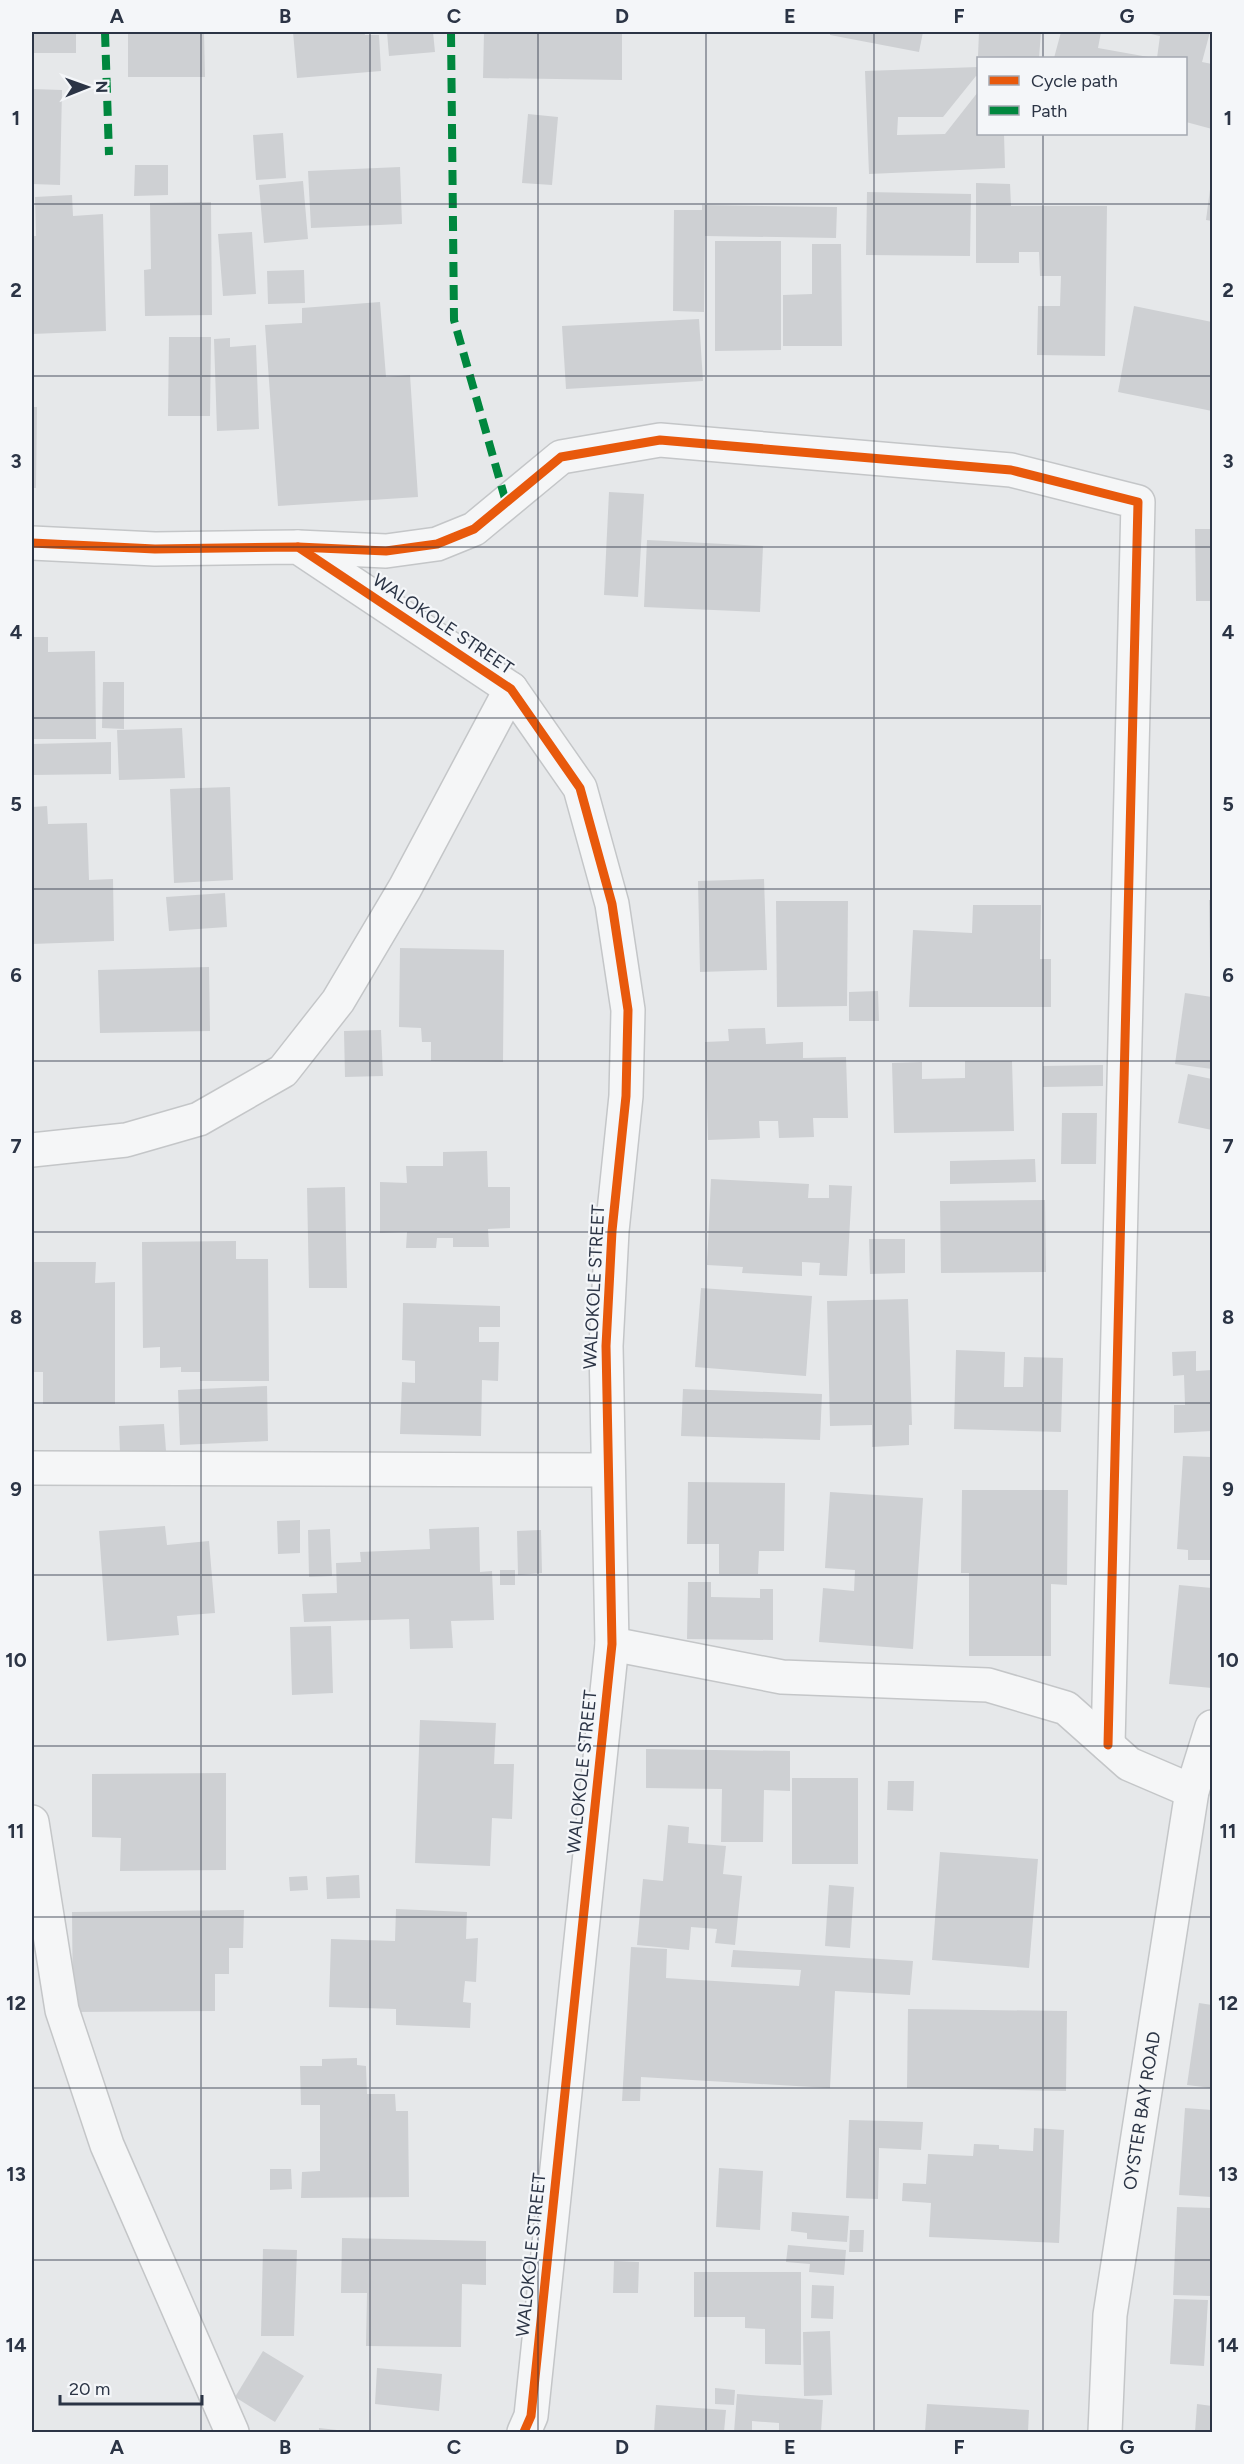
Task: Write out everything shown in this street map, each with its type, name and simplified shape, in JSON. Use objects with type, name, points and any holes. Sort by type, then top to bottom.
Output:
[{"type":"street","points":[[32,543],[155,549],[298,547],[386,550],[437,544],[474,529],[561,457],[660,440],[1011,471],[1138,502],[1108,1745]]},
{"type":"street","name":"WALOKOLE STREET","points":[[298,547],[511,689],[580,788],[612,904],[628,1010],[626,1096],[612,1231],[606,1334],[612,1644],[531,2416],[524,2433]]},
{"type":"street","points":[[32,1150],[126,1140],[199,1119],[283,1071],[338,1001],[405,888],[511,689]]},
{"type":"street","points":[[32,1467],[608,1470]]},
{"type":"street","points":[[612,1644],[782,1677],[988,1685],[1066,1708],[1129,1764],[1192,1791]]},
{"type":"street","name":"OYSTER BAY ROAD","points":[[1105,2433],[1110,2315],[1192,1791],[1212,1727]]},
{"type":"street","points":[[32,1822],[62,2010],[107,2145],[232,2433]]},
{"type":"building","points":[[32,32],[76,32],[76,53],[32,53]]},
{"type":"building","points":[[204,32],[205,77],[128,77],[128,33]]},
{"type":"building","points":[[293,32],[364,32],[365,35],[379,35],[381,71],[297,78]]},
{"type":"building","points":[[387,32],[433,32],[435,52],[389,56]]},
{"type":"building","points":[[484,32],[622,32],[622,80],[483,78]]},
{"type":"building","points":[[830,32],[923,32],[919,52],[830,35]]},
{"type":"building","points":[[979,32],[1041,32],[1039,57],[978,56]]},
{"type":"building","points":[[1061,32],[1101,32],[1098,48],[1148,57],[1054,57]]},
{"type":"building","points":[[1142,32],[1210,32],[1202,62],[1212,64],[1212,129],[1187,122],[1187,57],[1157,57],[1160,36]]},
{"type":"building","points":[[977,67],[977,76],[943,117],[898,117],[897,135],[945,134],[977,93],[977,135],[1004,135],[1005,168],[869,174],[865,71]]},
{"type":"building","points":[[32,89],[62,90],[60,185],[32,184]]},
{"type":"building","points":[[528,114],[558,117],[552,185],[522,183]]},
{"type":"building","points":[[283,133],[286,178],[256,180],[253,135]]},
{"type":"building","points":[[135,165],[168,165],[168,195],[134,196]]},
{"type":"building","points":[[400,167],[402,224],[311,228],[308,171]]},
{"type":"building","points":[[303,181],[308,239],[264,243],[259,185]]},
{"type":"building","points":[[1212,182],[1212,221],[1206,220]]},
{"type":"building","points":[[976,183],[1010,184],[1011,206],[1107,206],[1105,356],[1037,355],[1038,306],[1060,306],[1061,276],[1040,276],[1039,252],[1019,252],[1019,263],[976,263]]},
{"type":"building","points":[[867,192],[971,194],[970,256],[866,255]]},
{"type":"building","points":[[72,195],[73,216],[103,214],[106,331],[32,334],[32,236],[36,236],[35,197]]},
{"type":"building","points":[[211,202],[212,315],[145,316],[144,270],[151,269],[150,203]]},
{"type":"building","points":[[702,205],[837,207],[836,238],[705,236],[704,312],[673,311],[674,210],[702,210]]},
{"type":"building","points":[[252,232],[256,294],[223,296],[218,234]]},
{"type":"building","points":[[715,241],[781,241],[781,350],[715,351]]},
{"type":"building","points":[[812,244],[841,244],[842,346],[783,346],[783,295],[812,294]]},
{"type":"building","points":[[304,270],[305,303],[268,304],[267,271]]},
{"type":"building","points":[[380,302],[386,377],[410,375],[418,497],[278,506],[265,325],[302,323],[302,308]]},
{"type":"building","points":[[1134,306],[1212,322],[1212,411],[1118,392]]},
{"type":"building","points":[[699,319],[703,381],[566,389],[562,326]]},
{"type":"building","points":[[169,337],[211,337],[210,416],[168,416]]},
{"type":"building","points":[[230,338],[230,347],[256,345],[259,429],[217,431],[214,339]]},
{"type":"building","points":[[32,407],[37,407],[36,488],[32,488]]},
{"type":"building","points":[[609,492],[644,494],[638,597],[604,595]]},
{"type":"building","points":[[1195,529],[1212,529],[1212,601],[1196,601]]},
{"type":"building","points":[[647,540],[763,546],[760,612],[644,607]]},
{"type":"building","points":[[32,637],[48,637],[48,652],[95,651],[96,739],[34,739]]},
{"type":"building","points":[[103,682],[124,682],[124,729],[102,728]]},
{"type":"building","points":[[182,728],[185,778],[119,780],[117,730]]},
{"type":"building","points":[[111,742],[111,774],[32,775],[32,744]]},
{"type":"building","points":[[230,787],[233,880],[174,883],[170,789]]},
{"type":"building","points":[[47,806],[48,824],[87,823],[89,880],[113,879],[114,941],[32,944],[32,807]]},
{"type":"building","points":[[764,879],[767,970],[700,972],[698,881]]},
{"type":"building","points":[[225,893],[227,927],[169,931],[166,897]]},
{"type":"building","points":[[1209,900],[1212,900],[1212,959],[1210,959]]},
{"type":"building","points":[[776,901],[848,901],[847,1006],[777,1007]]},
{"type":"building","points":[[973,905],[1041,905],[1040,959],[1051,959],[1051,1007],[909,1007],[913,930],[972,933]]},
{"type":"building","points":[[400,948],[504,950],[503,1062],[431,1061],[431,1042],[422,1042],[421,1028],[399,1027]]},
{"type":"building","points":[[209,967],[210,1031],[100,1033],[98,970]]},
{"type":"building","points":[[878,991],[879,1021],[849,1021],[849,992]]},
{"type":"building","points":[[1185,993],[1212,997],[1212,1069],[1175,1064]]},
{"type":"building","points":[[765,1028],[766,1044],[803,1042],[803,1058],[846,1057],[848,1118],[813,1118],[814,1137],[779,1138],[778,1121],[759,1121],[760,1138],[708,1140],[705,1042],[729,1041],[728,1029]]},
{"type":"building","points":[[381,1030],[383,1076],[345,1077],[344,1031]]},
{"type":"building","points":[[965,1061],[1012,1061],[1014,1131],[894,1133],[892,1063],[922,1062],[922,1079],[965,1078]]},
{"type":"building","points":[[1103,1065],[1103,1086],[1043,1087],[1043,1066]]},
{"type":"building","points":[[1188,1074],[1212,1079],[1212,1130],[1178,1123]]},
{"type":"building","points":[[1062,1113],[1097,1113],[1096,1164],[1061,1164]]},
{"type":"building","points":[[487,1151],[488,1187],[510,1187],[510,1228],[488,1229],[489,1247],[453,1247],[453,1238],[437,1238],[436,1248],[406,1248],[407,1232],[380,1233],[380,1182],[407,1183],[406,1166],[443,1166],[443,1152]]},
{"type":"building","points":[[1035,1159],[1036,1182],[950,1184],[950,1161]]},
{"type":"building","points":[[711,1179],[809,1184],[808,1198],[829,1198],[829,1185],[852,1186],[847,1276],[819,1275],[820,1263],[802,1262],[802,1276],[742,1273],[743,1267],[707,1265]]},
{"type":"building","points":[[345,1187],[347,1288],[309,1288],[307,1188]]},
{"type":"building","points":[[1045,1200],[1046,1272],[941,1273],[940,1201]]},
{"type":"building","points":[[869,1239],[905,1239],[905,1273],[870,1274]]},
{"type":"building","points":[[236,1241],[236,1259],[268,1259],[269,1381],[200,1381],[200,1372],[181,1372],[181,1367],[160,1368],[160,1347],[143,1348],[142,1242]]},
{"type":"building","points":[[32,1262],[96,1262],[95,1283],[115,1282],[115,1404],[43,1404],[43,1372],[32,1372]]},
{"type":"building","points":[[701,1288],[812,1296],[806,1376],[695,1367]]},
{"type":"building","points":[[908,1299],[912,1425],[909,1425],[909,1445],[872,1447],[872,1425],[830,1426],[827,1301]]},
{"type":"building","points":[[403,1303],[500,1306],[500,1327],[479,1327],[479,1342],[499,1342],[498,1381],[482,1380],[481,1436],[400,1434],[402,1382],[415,1383],[415,1361],[402,1360]]},
{"type":"building","points":[[956,1350],[1005,1352],[1004,1387],[1023,1387],[1024,1357],[1063,1358],[1061,1432],[954,1429]]},
{"type":"building","points":[[1196,1351],[1196,1371],[1212,1370],[1212,1431],[1174,1433],[1174,1405],[1185,1405],[1184,1375],[1173,1376],[1172,1352]]},
{"type":"building","points":[[267,1386],[268,1441],[180,1445],[178,1390]]},
{"type":"building","points":[[683,1389],[822,1394],[820,1440],[681,1436]]},
{"type":"building","points":[[164,1424],[166,1451],[120,1453],[119,1426]]},
{"type":"building","points":[[1183,1456],[1212,1457],[1212,1560],[1188,1560],[1188,1550],[1177,1549]]},
{"type":"building","points":[[688,1482],[785,1483],[784,1551],[759,1551],[758,1574],[719,1574],[719,1544],[687,1544]]},
{"type":"building","points":[[962,1490],[1068,1490],[1067,1585],[1051,1584],[1051,1656],[969,1656],[969,1573],[961,1573]]},
{"type":"building","points":[[830,1492],[923,1498],[913,1649],[819,1642],[823,1588],[854,1591],[855,1570],[825,1568]]},
{"type":"building","points":[[300,1520],[300,1553],[278,1554],[277,1521]]},
{"type":"building","points":[[165,1526],[167,1545],[209,1541],[215,1613],[177,1616],[179,1635],[107,1641],[99,1531]]},
{"type":"building","points":[[479,1527],[480,1572],[492,1571],[494,1620],[451,1621],[453,1648],[410,1649],[409,1619],[304,1622],[302,1594],[337,1593],[336,1563],[361,1562],[360,1552],[430,1549],[429,1529]]},
{"type":"building","points":[[330,1529],[332,1576],[309,1577],[308,1530]]},
{"type":"building","points":[[541,1530],[542,1573],[518,1575],[517,1531]]},
{"type":"building","points":[[500,1570],[515,1570],[515,1585],[500,1585]]},
{"type":"building","points":[[688,1582],[711,1582],[711,1597],[760,1598],[760,1589],[773,1589],[773,1640],[687,1639]]},
{"type":"building","points":[[1179,1585],[1212,1588],[1212,1688],[1169,1684]]},
{"type":"building","points":[[331,1626],[333,1693],[292,1695],[290,1627]]},
{"type":"building","points":[[420,1720],[496,1723],[494,1764],[514,1764],[512,1819],[492,1818],[490,1866],[415,1863]]},
{"type":"building","points":[[646,1749],[790,1751],[790,1791],[764,1790],[763,1842],[721,1842],[722,1789],[646,1788]]},
{"type":"building","points":[[226,1773],[226,1870],[120,1871],[121,1838],[92,1837],[92,1774]]},
{"type":"building","points":[[792,1778],[858,1778],[858,1864],[792,1864]]},
{"type":"building","points":[[888,1781],[914,1781],[913,1811],[887,1810]]},
{"type":"building","points":[[668,1825],[689,1827],[688,1843],[726,1846],[723,1874],[742,1876],[735,1945],[715,1943],[717,1929],[691,1927],[689,1950],[637,1945],[643,1879],[663,1881]]},
{"type":"building","points":[[940,1852],[1038,1859],[1029,1968],[932,1960]]},
{"type":"building","points":[[359,1875],[360,1898],[327,1899],[326,1877]]},
{"type":"building","points":[[307,1876],[308,1890],[290,1891],[289,1877]]},
{"type":"building","points":[[829,1885],[854,1887],[850,1948],[825,1946]]},
{"type":"building","points":[[396,1909],[467,1912],[466,1939],[478,1938],[476,1982],[465,1981],[463,2002],[471,2003],[470,2028],[396,2025],[396,2009],[329,2007],[331,1939],[395,1941]]},
{"type":"building","points":[[244,1910],[243,1948],[229,1948],[229,1974],[215,1974],[215,2011],[73,2012],[72,1912]]},
{"type":"building","points":[[631,1947],[667,1949],[666,1978],[799,1986],[801,1970],[731,1967],[733,1950],[913,1961],[910,1995],[835,1991],[830,2088],[641,2077],[640,2101],[622,2101]]},
{"type":"building","points":[[1199,2003],[1212,2005],[1212,2088],[1187,2085]]},
{"type":"building","points":[[908,2009],[1067,2011],[1066,2091],[907,2088]]},
{"type":"building","points":[[357,2058],[357,2065],[366,2066],[367,2094],[395,2094],[396,2111],[408,2111],[409,2197],[301,2198],[302,2172],[320,2171],[320,2105],[301,2105],[300,2066],[322,2066],[322,2059]]},
{"type":"building","points":[[1185,2108],[1212,2110],[1211,2197],[1179,2195]]},
{"type":"building","points":[[849,2120],[923,2122],[921,2150],[879,2148],[878,2199],[846,2198]]},
{"type":"building","points":[[1034,2128],[1064,2130],[1059,2243],[929,2237],[931,2203],[902,2201],[903,2183],[926,2184],[928,2154],[973,2156],[974,2144],[999,2145],[999,2149],[1033,2151]]},
{"type":"building","points":[[719,2168],[763,2171],[760,2230],[716,2227]]},
{"type":"building","points":[[270,2169],[291,2169],[292,2189],[270,2190]]},
{"type":"building","points":[[1177,2207],[1212,2208],[1211,2296],[1173,2295]]},
{"type":"building","points":[[792,2212],[849,2216],[847,2242],[807,2239],[807,2233],[791,2231]]},
{"type":"building","points":[[850,2230],[864,2230],[863,2252],[849,2252]]},
{"type":"building","points":[[342,2238],[486,2241],[486,2285],[462,2284],[461,2347],[366,2346],[367,2293],[341,2293]]},
{"type":"building","points":[[788,2245],[846,2250],[844,2275],[809,2272],[810,2264],[786,2262]]},
{"type":"building","points":[[263,2249],[297,2250],[294,2336],[261,2336]]},
{"type":"building","points":[[614,2261],[639,2262],[638,2293],[613,2293]]},
{"type":"building","points":[[694,2272],[801,2272],[801,2365],[765,2364],[765,2329],[745,2328],[745,2317],[694,2317]]},
{"type":"building","points":[[812,2285],[834,2286],[833,2319],[811,2318]]},
{"type":"building","points":[[1174,2299],[1208,2300],[1204,2366],[1170,2364]]},
{"type":"building","points":[[830,2331],[832,2395],[804,2396],[803,2332]]},
{"type":"building","points":[[263,2351],[304,2376],[275,2422],[235,2397]]},
{"type":"building","points":[[377,2368],[442,2374],[439,2411],[375,2404]]},
{"type":"building","points":[[715,2388],[735,2390],[734,2405],[715,2404]]},
{"type":"building","points":[[737,2394],[823,2400],[821,2432],[779,2432],[779,2423],[752,2421],[752,2432],[734,2432]]},
{"type":"building","points":[[927,2404],[1029,2410],[1028,2432],[925,2432]]},
{"type":"building","points":[[1197,2404],[1212,2406],[1212,2432],[1195,2432]]},
{"type":"building","points":[[656,2405],[726,2410],[724,2432],[654,2432]]},
{"type":"building","points":[[319,2428],[346,2431],[346,2432],[319,2432]]},
{"type":"marked path","points":[[105,32],[109,155]]},
{"type":"marked path","points":[[451,32],[454,320],[506,502]]},
{"type":"cycle path","points":[[298,547],[386,551],[437,544],[474,529],[561,457],[660,440],[1011,470],[1138,502],[1108,1745]]},
{"type":"cycle path","points":[[32,543],[155,549],[298,547],[511,689],[580,788],[612,904],[628,1010],[626,1096],[612,1231],[606,1346],[612,1644],[531,2416],[524,2432]]}]
